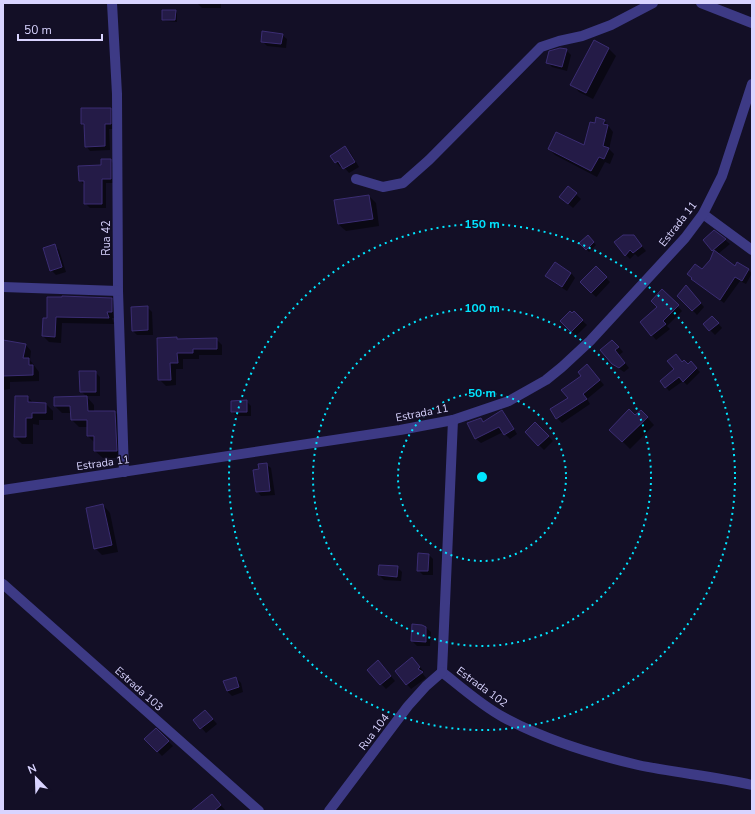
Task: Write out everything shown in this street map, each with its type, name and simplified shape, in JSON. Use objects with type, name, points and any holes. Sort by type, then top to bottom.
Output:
[{"type":"street","name":"Rua 42","points":[[112,3],[117,94],[118,291],[124,472]]},
{"type":"street","points":[[356,179],[383,187],[403,182],[429,160],[541,48],[559,41],[582,36],[611,25],[653,3]]},
{"type":"street","points":[[702,3],[752,23]]},
{"type":"street","name":"Estrada 11","points":[[3,490],[400,430],[453,420],[509,401],[546,380],[590,341],[684,238],[703,214],[722,176],[752,84]]},
{"type":"street","points":[[703,214],[752,250]]},
{"type":"street","points":[[3,288],[118,291]]},
{"type":"street","name":"Estrada 102","points":[[453,420],[442,672],[461,688],[502,716],[545,737],[588,752],[639,765],[752,784]]},
{"type":"street","name":"Estrada 103","points":[[3,584],[258,811]]},
{"type":"street","name":"Rua 104","points":[[329,811],[408,706],[426,686],[442,672]]},
{"type":"building","points":[[162,10],[176,10],[175,20],[162,20]]},
{"type":"building","points":[[262,31],[283,34],[281,44],[261,42]]},
{"type":"building","points":[[594,40],[609,48],[586,93],[570,85]]},
{"type":"building","points":[[560,48],[567,49],[562,67],[546,63],[549,51]]},
{"type":"building","points":[[81,108],[111,108],[111,124],[105,124],[105,146],[85,147],[84,124],[81,124]]},
{"type":"building","points":[[596,117],[605,120],[603,124],[608,125],[603,146],[609,148],[604,159],[599,157],[591,171],[548,149],[556,132],[584,145],[590,122],[595,123]]},
{"type":"building","points":[[345,146],[355,162],[343,169],[338,161],[335,163],[330,156]]},
{"type":"building","points":[[101,159],[111,159],[111,179],[102,179],[102,204],[84,204],[84,181],[79,181],[78,166],[101,165]]},
{"type":"building","points":[[568,186],[577,193],[568,204],[559,197]]},
{"type":"building","points":[[369,195],[373,219],[338,224],[334,200]]},
{"type":"building","points":[[714,230],[726,239],[712,251],[703,240]]},
{"type":"building","points":[[588,235],[594,242],[586,250],[579,243]]},
{"type":"building","points":[[623,235],[634,235],[642,246],[633,253],[630,250],[625,256],[614,242]]},
{"type":"building","points":[[55,244],[62,267],[50,271],[43,248]]},
{"type":"building","points":[[714,250],[735,266],[737,262],[749,269],[742,281],[735,277],[720,300],[691,279],[692,278],[687,274],[695,264],[702,269],[710,260]]},
{"type":"building","points":[[555,262],[571,273],[562,287],[545,276]]},
{"type":"building","points":[[596,266],[607,277],[591,293],[580,282]]},
{"type":"building","points":[[686,285],[701,303],[692,311],[677,296]]},
{"type":"building","points":[[662,289],[679,305],[663,321],[666,324],[651,336],[640,322],[657,307],[651,301]]},
{"type":"building","points":[[62,296],[112,298],[112,312],[107,312],[109,318],[56,317],[55,337],[42,336],[43,318],[47,318],[47,297]]},
{"type":"building","points":[[148,306],[148,330],[132,331],[131,307]]},
{"type":"building","points":[[570,311],[572,313],[574,311],[583,320],[571,332],[560,321]]},
{"type":"building","points":[[712,316],[719,323],[709,331],[703,324]]},
{"type":"building","points":[[177,337],[177,339],[217,338],[217,349],[193,349],[193,353],[177,353],[178,363],[170,363],[171,380],[158,380],[157,338]]},
{"type":"building","points":[[3,340],[26,344],[23,358],[29,358],[29,365],[33,365],[33,375],[3,376]]},
{"type":"building","points":[[612,340],[619,347],[615,350],[625,363],[619,368],[612,364],[600,350]]},
{"type":"building","points":[[676,354],[682,362],[684,360],[688,364],[691,361],[697,368],[683,382],[679,377],[665,388],[660,381],[674,369],[667,361]]},
{"type":"building","points":[[587,364],[600,380],[583,394],[587,399],[556,419],[550,409],[568,398],[561,390],[581,376],[578,372]]},
{"type":"building","points":[[79,371],[96,371],[96,392],[80,392]]},
{"type":"building","points":[[15,396],[28,396],[28,402],[46,403],[46,413],[32,413],[32,418],[26,418],[26,437],[14,437]]},
{"type":"building","points":[[87,396],[88,411],[115,411],[117,451],[94,451],[94,436],[87,436],[87,420],[71,420],[70,406],[54,406],[54,397]]},
{"type":"building","points":[[247,400],[247,412],[231,412],[231,401]]},
{"type":"building","points":[[629,409],[635,415],[641,410],[648,417],[622,442],[609,430]]},
{"type":"building","points":[[502,410],[514,429],[504,435],[499,427],[475,439],[467,423],[481,418],[483,422]]},
{"type":"building","points":[[535,422],[549,436],[538,446],[525,432]]},
{"type":"building","points":[[267,463],[270,491],[256,492],[253,470],[259,469],[258,464]]},
{"type":"building","points":[[103,504],[112,545],[94,549],[86,508]]},
{"type":"building","points":[[418,553],[429,554],[428,571],[417,571]]},
{"type":"building","points":[[379,565],[398,566],[397,577],[378,575]]},
{"type":"building","points":[[412,624],[426,627],[426,642],[411,641]]},
{"type":"building","points":[[412,657],[420,667],[418,669],[423,672],[406,685],[395,671]]},
{"type":"building","points":[[378,660],[391,676],[380,685],[367,670]]},
{"type":"building","points":[[236,677],[239,687],[227,691],[223,681]]},
{"type":"building","points":[[205,710],[213,719],[200,729],[193,720]]},
{"type":"building","points":[[156,728],[169,741],[157,752],[144,739]]},
{"type":"building","points":[[212,794],[221,805],[214,811],[191,811]]}]
